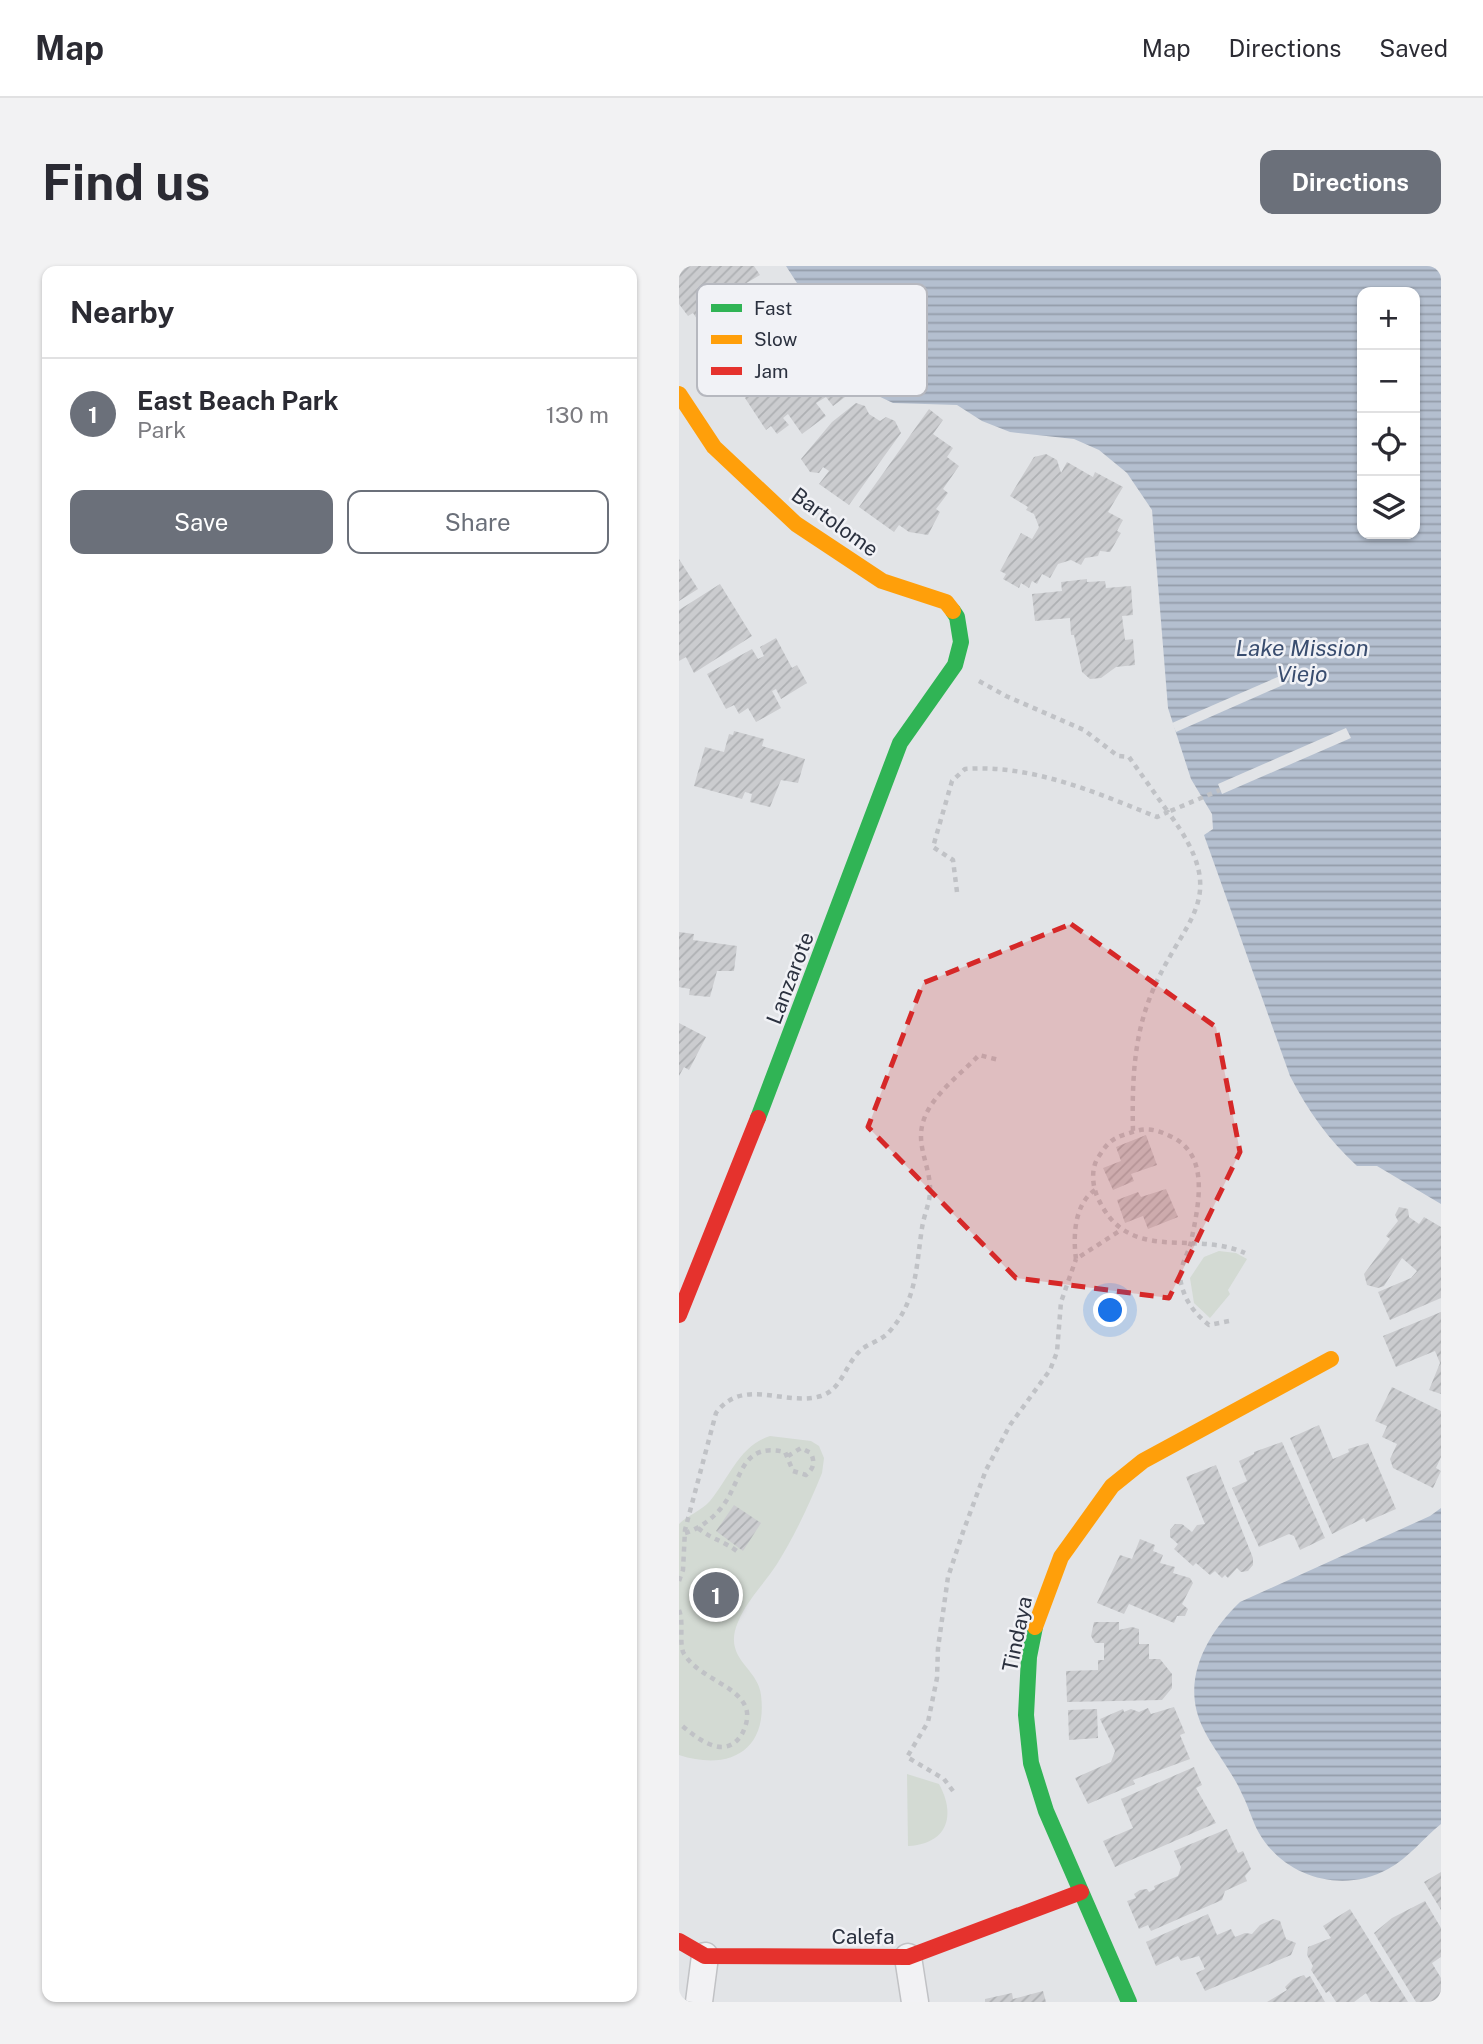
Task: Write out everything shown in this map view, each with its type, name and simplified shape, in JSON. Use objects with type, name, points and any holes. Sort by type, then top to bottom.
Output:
[{"type":"street","name":"Bartolome","points":[[679,394],[713,447],[796,524],[881,581],[946,602],[957,617],[961,642],[955,665]]},
{"type":"street","name":"Lanzarote","points":[[679,1315],[795,1025],[900,743],[955,665]]},
{"type":"street","name":"Tindaya","points":[[1129,2002],[1046,1811],[1031,1763],[1026,1715],[1029,1657],[1036,1622],[1061,1558],[1112,1486],[1143,1461],[1331,1359]]},
{"type":"street","name":"Calefa","points":[[679,1941],[705,1956],[908,1957],[1081,1892]]},
{"type":"street","points":[[699,2002],[705,1956]]},
{"type":"street","points":[[908,1957],[915,2002]]},
{"type":"path","points":[[955,665],[1006,696],[1084,730],[1118,756],[1129,757],[1185,836],[1200,869],[1200,895],[1192,920],[1148,1003],[1135,1053],[1133,1132]]},
{"type":"path","points":[[957,892],[953,860],[933,847],[952,781],[965,769],[1026,773],[1100,794],[1157,817],[1220,790]]},
{"type":"path","points":[[679,1581],[683,1570],[685,1534],[709,1435],[721,1406],[730,1399],[750,1393],[820,1396],[835,1388],[860,1350],[887,1335],[898,1320],[916,1282],[922,1228],[930,1198],[930,1184],[921,1152],[924,1119],[943,1092],[979,1055],[999,1060]]},
{"type":"path","points":[[1229,1321],[1209,1325],[1193,1313],[1181,1281],[1184,1257],[1190,1244],[1200,1179],[1193,1157],[1182,1142],[1163,1132],[1145,1128],[1115,1136],[1097,1158],[1092,1185],[1104,1211],[1121,1230],[1144,1239],[1190,1244],[1207,1242],[1245,1253]]},
{"type":"path","points":[[953,1791],[944,1779],[907,1757],[928,1722],[937,1678],[938,1648],[948,1577],[986,1470],[1010,1425],[1050,1370],[1057,1352],[1061,1303],[1076,1259],[1073,1239],[1086,1196],[1095,1190]]},
{"type":"path","points":[[1076,1259],[1121,1230]]},
{"type":"path","points":[[685,1534],[698,1528],[727,1500],[744,1464],[756,1453],[770,1449],[785,1452],[793,1471],[806,1475],[812,1469],[811,1453],[801,1448],[788,1456]]},
{"type":"path","points":[[698,1528],[714,1541],[723,1541],[738,1552]]},
{"type":"path","points":[[679,1610],[680,1646],[684,1654],[702,1673],[735,1693],[747,1712],[746,1724],[740,1737],[721,1748],[695,1737],[679,1723]]},
{"type":"highlighted area","points":[[1071,924],[1216,1027],[1240,1152],[1169,1298],[1016,1278],[868,1127],[923,983]]},
{"type":"shaded area","points":[[1219,1251],[1236,1253],[1247,1259],[1228,1290],[1230,1294],[1210,1318],[1194,1303],[1190,1278],[1204,1257]]},
{"type":"shaded area","points":[[770,1436],[811,1441],[819,1446],[824,1458],[822,1473],[796,1531],[777,1564],[746,1606],[734,1635],[737,1654],[754,1677],[761,1695],[758,1731],[751,1743],[741,1752],[728,1758],[713,1760],[679,1755],[679,1524],[710,1501],[750,1447]]},
{"type":"shaded area","points":[[907,1774],[939,1784],[947,1807],[945,1827],[939,1834],[921,1844],[908,1846]]},
{"type":"water","name":"Lake Mission Viejo","points":[[786,266],[1441,266],[1441,1204],[1377,1166],[1357,1166],[1319,1124],[1290,1076],[1204,835],[1213,829],[1212,814],[1191,779],[1168,708],[1152,510],[1127,473],[1099,450],[1074,439],[1010,432],[982,421],[957,405],[893,403],[878,396],[927,396],[927,284],[798,284]]},
{"type":"water","points":[[1441,1508],[1441,1824],[1403,1859],[1371,1876],[1334,1880],[1299,1871],[1270,1848],[1259,1833],[1238,1786],[1204,1730],[1194,1694],[1200,1660],[1217,1629],[1240,1602],[1430,1516]]},
{"type":"pier","points":[[1280,676],[1283,685],[1176,732],[1172,723]]},
{"type":"pier","points":[[1346,728],[1351,738],[1222,794],[1218,784]]},
{"type":"building","points":[[679,266],[754,266],[760,275],[745,284],[697,284],[697,319],[693,313],[688,316],[679,304]]},
{"type":"building","points":[[846,396],[833,406],[826,397],[816,403],[826,416],[802,434],[788,414],[783,418],[789,425],[777,434],[771,426],[766,430],[745,398]]},
{"type":"building","points":[[856,403],[865,406],[869,414],[880,421],[886,417],[895,421],[901,433],[849,505],[819,484],[829,471],[823,467],[819,473],[810,472],[801,459],[832,422]]},
{"type":"building","points":[[929,409],[943,420],[933,434],[953,448],[947,457],[959,466],[943,489],[948,493],[936,509],[940,512],[928,535],[909,532],[899,525],[894,532],[859,507]]},
{"type":"building","points":[[1046,454],[1057,460],[1061,473],[1067,462],[1093,477],[1095,472],[1123,487],[1108,512],[1123,520],[1117,531],[1121,533],[1110,552],[1100,551],[1098,556],[1085,558],[1081,565],[1071,560],[1058,564],[1050,578],[1042,574],[1037,584],[1032,581],[1029,588],[1021,583],[1019,588],[1003,579],[1006,574],[1000,571],[1021,533],[1032,539],[1039,527],[1034,514],[1026,510],[1028,507],[1010,496],[1034,457]]},
{"type":"building","points":[[679,559],[698,589],[679,601]]},
{"type":"building","points":[[1087,579],[1087,582],[1105,581],[1106,588],[1131,586],[1133,615],[1122,616],[1125,640],[1133,639],[1135,665],[1116,667],[1101,678],[1090,679],[1082,672],[1074,635],[1071,635],[1070,618],[1035,621],[1032,594],[1062,591],[1061,582]]},
{"type":"building","points":[[720,584],[752,636],[694,673],[686,657],[679,661],[679,610]]},
{"type":"building","points":[[776,638],[792,668],[797,665],[807,683],[781,699],[776,689],[772,691],[781,708],[756,722],[748,708],[739,714],[734,705],[726,709],[707,674],[752,649],[758,659],[764,656],[760,647]]},
{"type":"building","points":[[734,731],[764,739],[762,746],[805,759],[798,783],[781,780],[770,807],[750,802],[752,794],[745,792],[742,799],[694,786],[705,747],[724,752],[729,734],[733,735]]},
{"type":"building","points":[[679,932],[694,934],[693,940],[737,946],[734,971],[717,971],[710,997],[689,995],[690,989],[679,987]]},
{"type":"building","points":[[679,1023],[706,1037],[689,1070],[684,1067],[679,1076]]},
{"type":"building","points":[[1146,1135],[1157,1165],[1131,1174],[1134,1181],[1113,1190],[1103,1168],[1121,1161],[1116,1147]]},
{"type":"building","points":[[1166,1189],[1178,1217],[1148,1229],[1143,1216],[1125,1223],[1117,1200],[1138,1192],[1141,1197]]},
{"type":"building","points":[[1399,1207],[1408,1209],[1409,1217],[1419,1224],[1424,1217],[1441,1227],[1441,1298],[1390,1320],[1378,1292],[1411,1278],[1417,1271],[1402,1258],[1384,1286],[1378,1288],[1367,1285],[1364,1274],[1390,1239],[1386,1236],[1398,1221],[1395,1215]]},
{"type":"building","points":[[1441,1312],[1441,1394],[1429,1390],[1440,1363],[1435,1351],[1396,1367],[1383,1336]]},
{"type":"building","points":[[1392,1387],[1441,1411],[1441,1457],[1436,1468],[1441,1471],[1433,1488],[1393,1468],[1390,1459],[1397,1444],[1382,1437],[1387,1426],[1375,1421]]},
{"type":"building","points":[[1319,1425],[1333,1459],[1349,1452],[1348,1449],[1368,1443],[1396,1509],[1366,1522],[1364,1518],[1332,1534],[1290,1438]]},
{"type":"building","points":[[1282,1442],[1325,1538],[1300,1550],[1294,1536],[1289,1534],[1259,1547],[1232,1488],[1247,1481],[1239,1461],[1254,1452]]},
{"type":"building","points":[[1216,1465],[1253,1558],[1253,1565],[1248,1571],[1241,1572],[1237,1568],[1228,1578],[1225,1575],[1222,1578],[1215,1571],[1210,1575],[1196,1563],[1193,1566],[1174,1549],[1178,1544],[1170,1537],[1170,1530],[1175,1524],[1182,1524],[1192,1532],[1197,1525],[1205,1524],[1186,1477]]},
{"type":"building","points":[[734,1505],[761,1523],[743,1551],[716,1531]]},
{"type":"building","points":[[1140,1539],[1155,1545],[1153,1551],[1163,1555],[1160,1563],[1175,1567],[1173,1573],[1190,1578],[1193,1583],[1182,1604],[1188,1609],[1185,1616],[1177,1616],[1174,1623],[1129,1604],[1124,1614],[1097,1603],[1120,1555],[1132,1559]]},
{"type":"building","points":[[1094,1622],[1119,1622],[1119,1630],[1132,1627],[1139,1629],[1139,1644],[1149,1644],[1149,1659],[1160,1659],[1172,1674],[1172,1688],[1162,1700],[1067,1702],[1066,1671],[1098,1670],[1098,1660],[1104,1660],[1104,1643],[1095,1643],[1091,1636]]},
{"type":"building","points":[[1174,1707],[1185,1733],[1180,1735],[1190,1759],[1133,1780],[1135,1784],[1088,1804],[1075,1778],[1111,1762],[1115,1751],[1100,1719],[1123,1709],[1124,1712],[1131,1709],[1139,1712],[1148,1708],[1151,1714]]},
{"type":"building","points":[[1097,1709],[1098,1738],[1069,1740],[1068,1710]]},
{"type":"building","points":[[1194,1767],[1202,1785],[1196,1788],[1216,1823],[1115,1867],[1103,1841],[1133,1828],[1121,1799]]},
{"type":"building","points":[[1227,1829],[1238,1853],[1243,1851],[1251,1869],[1245,1876],[1247,1881],[1225,1891],[1222,1900],[1151,1931],[1148,1925],[1139,1929],[1127,1901],[1136,1898],[1134,1894],[1140,1890],[1147,1889],[1149,1892],[1155,1889],[1154,1886],[1178,1876],[1181,1867],[1174,1851]]},
{"type":"building","points":[[1441,1872],[1441,1910],[1424,1882]]},
{"type":"building","points":[[1425,1901],[1441,1928],[1441,1957],[1432,1963],[1441,1978],[1441,2002],[1416,2002],[1374,1933],[1392,1918]]},
{"type":"building","points":[[1350,1909],[1408,2002],[1371,2002],[1366,1993],[1354,2002],[1336,2002],[1329,1991],[1326,1993],[1311,1970],[1313,1966],[1307,1955],[1308,1947],[1331,1938],[1323,1926]]},
{"type":"building","points":[[1208,1914],[1217,1935],[1231,1929],[1235,1937],[1245,1933],[1252,1934],[1260,1925],[1273,1919],[1280,1921],[1286,1939],[1296,1943],[1291,1955],[1205,1991],[1196,1973],[1205,1969],[1199,1956],[1181,1961],[1178,1956],[1156,1966],[1146,1942]]},
{"type":"building","points":[[1304,1975],[1306,1978],[1310,1976],[1325,2002],[1267,2002],[1287,1990],[1285,1987],[1293,1979]]},
{"type":"building","points":[[1043,1991],[1046,2002],[985,2002],[985,1999],[1012,1993],[1013,1999]]},
{"type":"traffic: fast","points":[[758,1118],[900,743],[955,665],[961,642],[957,617],[953,611]]},
{"type":"traffic: fast","points":[[1035,1627],[1029,1657],[1026,1715],[1031,1763],[1046,1811],[1129,2002]]},
{"type":"traffic: slow","points":[[679,394],[714,447],[796,524],[882,581],[946,602],[953,611]]},
{"type":"traffic: slow","points":[[1035,1627],[1061,1557],[1112,1486],[1143,1461],[1331,1359]]},
{"type":"traffic: jam","points":[[679,1315],[758,1118]]},
{"type":"traffic: jam","points":[[679,1941],[705,1956],[908,1957],[1081,1892]]},
{"type":"place","name":"East Beach Park","points":[[716,1595]]}]
